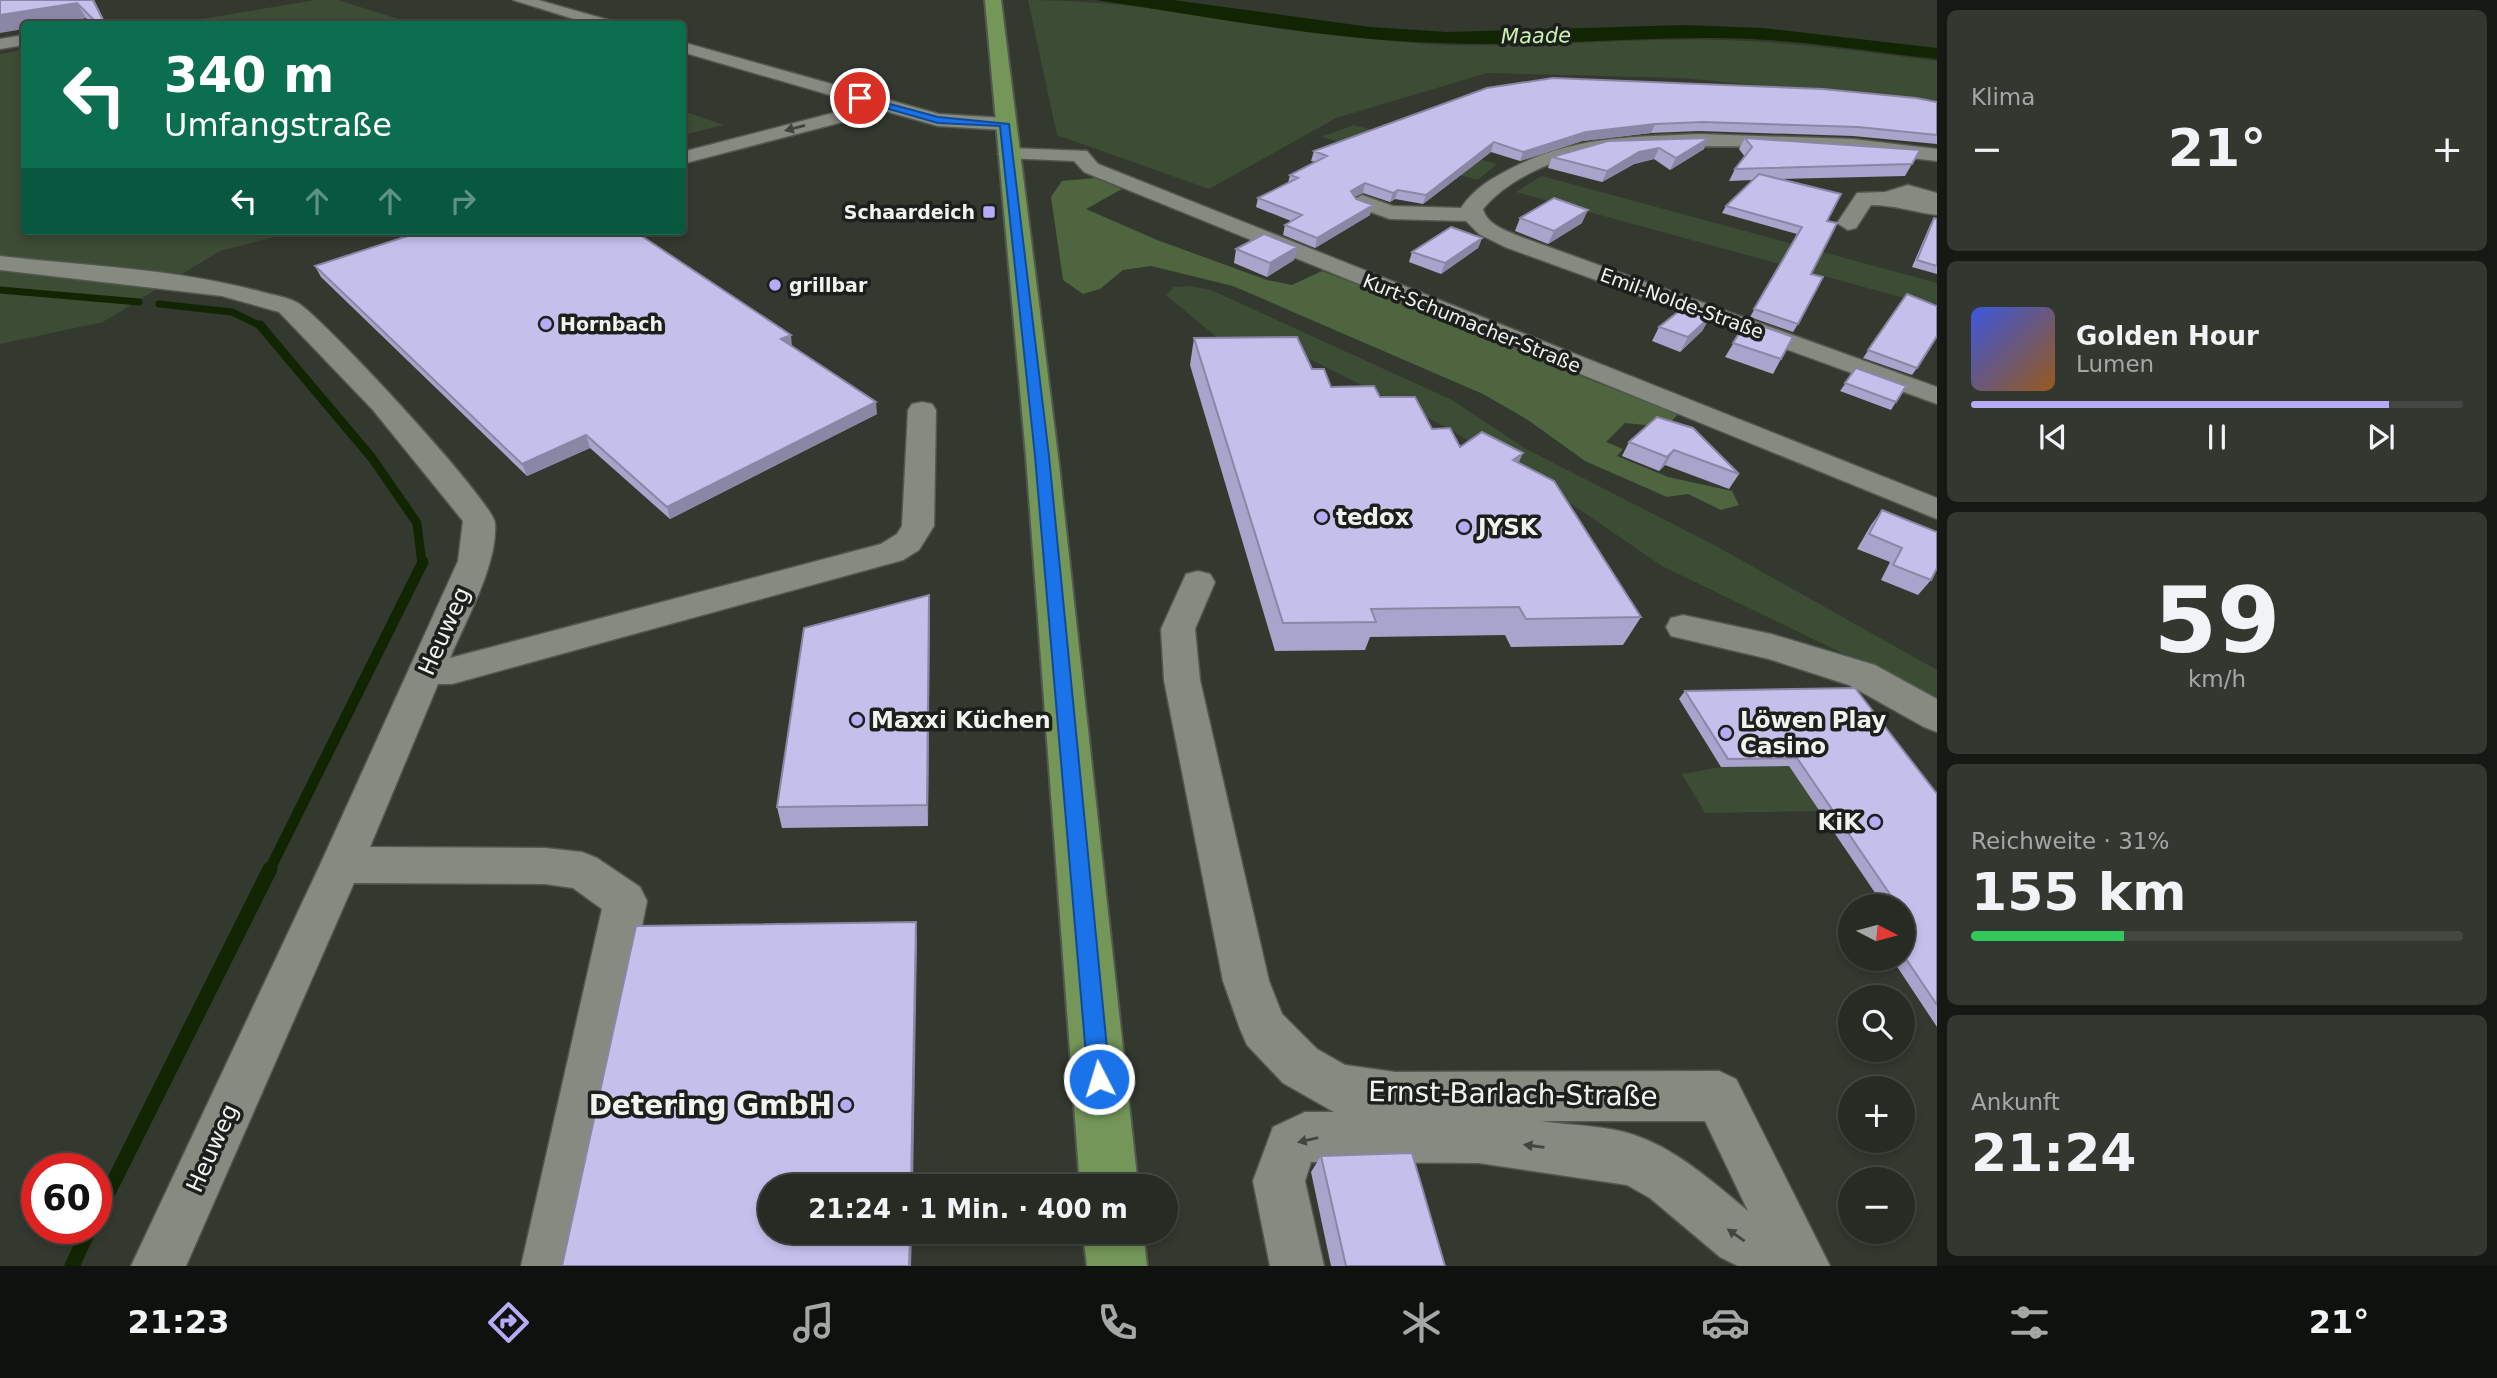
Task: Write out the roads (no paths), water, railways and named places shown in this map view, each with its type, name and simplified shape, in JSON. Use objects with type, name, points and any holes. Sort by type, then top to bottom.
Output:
[{"type":"main road","points":[[993,0],[1004,124],[1042,456],[1108,1174]]},
{"type":"main road","points":[[1114,1244],[1117,1266]]},
{"type":"street","points":[[521,0],[595,21]]},
{"type":"street","points":[[0,44],[21,40]]},
{"type":"street","points":[[686,48],[958,123],[1004,124]]},
{"type":"street","points":[[686,157],[885,105]]},
{"type":"street","points":[[1362,201],[1390,212],[1472,215],[1474,201],[1506,179],[1554,155],[1597,145],[1699,139],[1853,145],[1935,155],[1932,204],[1895,192],[1896,199],[1865,198],[1848,223]]},
{"type":"street","name":"Kurt-Schumacher-Straße","points":[[1008,154],[1080,155],[1091,167],[1196,211],[1936,508]]},
{"type":"street","name":"Emil-Nolde-Straße","points":[[1472,215],[1494,233],[1513,242],[1937,396]]},
{"type":"street","name":"Heuweg","points":[[0,263],[223,289],[262,297],[288,307],[306,321],[383,404],[470,505],[479,521],[474,561],[341,865],[158,1266]]},
{"type":"street","points":[[426,671],[452,671],[892,552],[908,542],[918,526],[922,410]]},
{"type":"street","name":"Ernst-Barlach-Straße","points":[[1198,582],[1178,629],[1182,680],[1246,981],[1264,1029],[1300,1066],[1338,1089],[1395,1097],[1719,1096],[1801,1262]]},
{"type":"street","points":[[1683,627],[1771,647],[1862,675],[1937,717]]},
{"type":"street","points":[[341,865],[545,866],[582,871],[625,901],[548,1266]]},
{"type":"street","points":[[1297,1266],[1279,1181],[1291,1145],[1305,1137],[1479,1138],[1634,1160],[1668,1180],[1739,1238],[1801,1262]]},
{"type":"water","name":"Maade","points":[[1096,0],[1173,0],[1370,27],[1447,32],[1684,25],[1762,28],[1937,48],[1937,59],[1744,39],[1682,38],[1510,44],[1398,41],[1268,27]]},
{"type":"waterway","points":[[0,290],[139,302]]},
{"type":"waterway","points":[[159,304],[232,312],[261,326]]},
{"type":"waterway","points":[[261,326],[372,458],[417,523],[422,564]]},
{"type":"waterway","points":[[269,871],[423,562]]},
{"type":"waterway","points":[[112,1185],[269,871]]},
{"type":"waterway","points":[[72,1266],[82,1244]]},
{"type":"place","name":"Schaardeich","points":[[989,212]]},
{"type":"place","name":"grillbar","points":[[775,285]]},
{"type":"place","name":"Hornbach","points":[[546,324]]},
{"type":"place","name":"tedox","points":[[1322,517]]},
{"type":"place","name":"JYSK","points":[[1464,527]]},
{"type":"place","name":"Maxxi Küchen","points":[[857,720]]},
{"type":"place","name":"Löwen Play Casino","points":[[1726,733]]},
{"type":"place","name":"KiK","points":[[1875,822]]},
{"type":"place","name":"Detering GmbH","points":[[846,1105]]}]
